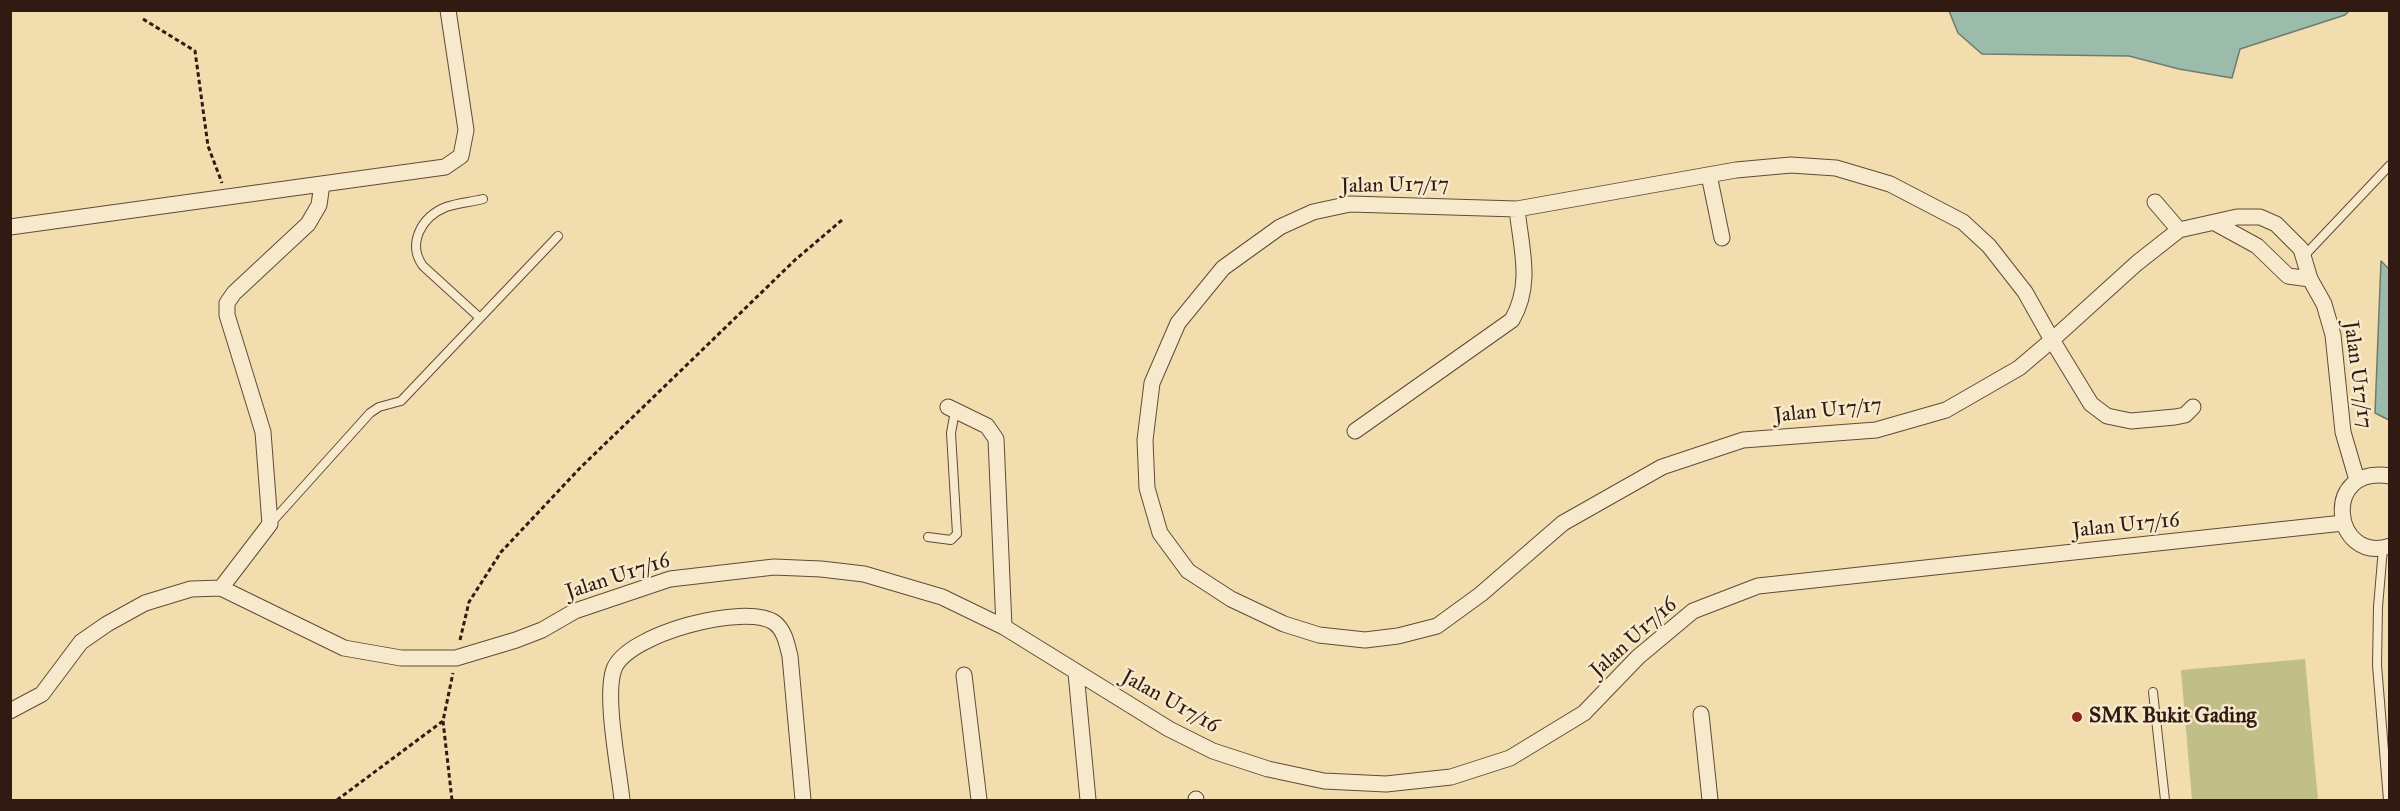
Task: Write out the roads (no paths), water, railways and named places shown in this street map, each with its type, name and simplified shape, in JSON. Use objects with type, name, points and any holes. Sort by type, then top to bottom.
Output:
[{"type":"street","points":[[10,227],[228,199],[445,166],[461,156],[466,130],[448,10]]},
{"type":"street","name":"Jalan U17/17","points":[[2052,340],[2025,292],[1989,246],[1963,222],[1890,184],[1836,168],[1791,165],[1709,175],[1517,209],[1350,204],[1313,212],[1280,227],[1223,268],[1178,323],[1152,383],[1145,440],[1147,488],[1160,533],[1188,571],[1231,599],[1284,624],[1319,635],[1365,640],[1418,631],[1437,626],[1481,594],[1563,523],[1662,466],[1743,440],[1876,430],[1946,410],[2019,368],[2052,340],[2137,263],[2179,230],[2237,216],[2260,217],[2276,224],[2301,249],[2310,279],[2324,304],[2333,335],[2343,432],[2357,480]]},
{"type":"street","points":[[1709,175],[1722,238]]},
{"type":"street","points":[[221,588],[270,524],[263,432],[227,315],[227,303],[234,293],[308,224],[319,205],[322,184]]},
{"type":"street","points":[[2155,202],[2179,230]]},
{"type":"street","points":[[1354,431],[1512,320],[1523,302],[1526,282],[1517,209]]},
{"type":"street","points":[[2214,223],[2257,246],[2288,276],[2310,279]]},
{"type":"street","points":[[2052,340],[2091,404],[2107,416],[2131,421],[2175,417],[2185,415],[2193,407]]},
{"type":"street","points":[[951,409],[987,426],[996,440],[1004,627]]},
{"type":"street","points":[[2386,547],[2370,548],[2359,543],[2349,534],[2343,523],[2343,499],[2357,480],[2367,476],[2390,476]]},
{"type":"street","name":"Jalan U17/16","points":[[10,711],[42,694],[81,642],[107,624],[157,599],[191,588],[221,588],[344,648],[401,658],[456,658],[516,640],[542,630],[575,611],[670,579],[774,567],[864,574],[942,597],[1004,627],[1169,729],[1213,751],[1268,769],[1324,781],[1386,784],[1451,777],[1510,758],[1548,737],[1584,713],[1638,657],[1693,611],[1758,586],[2343,523]]},
{"type":"street","points":[[622,801],[610,686],[615,667],[628,651],[646,640],[696,622],[754,617],[775,623],[785,637],[790,656],[803,801]]},
{"type":"street","points":[[1076,673],[1088,801]]},
{"type":"street","points":[[964,675],[979,801]]},
{"type":"street","points":[[1701,714],[1710,801]]},
{"type":"lane","points":[[2303,256],[2390,165]]},
{"type":"lane","points":[[480,318],[423,266],[416,257],[415,245],[417,233],[433,215],[446,207],[483,199]]},
{"type":"lane","points":[[270,524],[370,413],[379,407],[402,401],[558,236]]},
{"type":"lane","points":[[928,537],[951,540],[957,534],[951,409]]},
{"type":"lane","points":[[2386,547],[2378,607],[2378,666],[2388,801]]},
{"type":"lane","points":[[2153,692],[2165,801]]},
{"type":"place","name":"SMK Bukit Gading","points":[[2077,717]]}]
